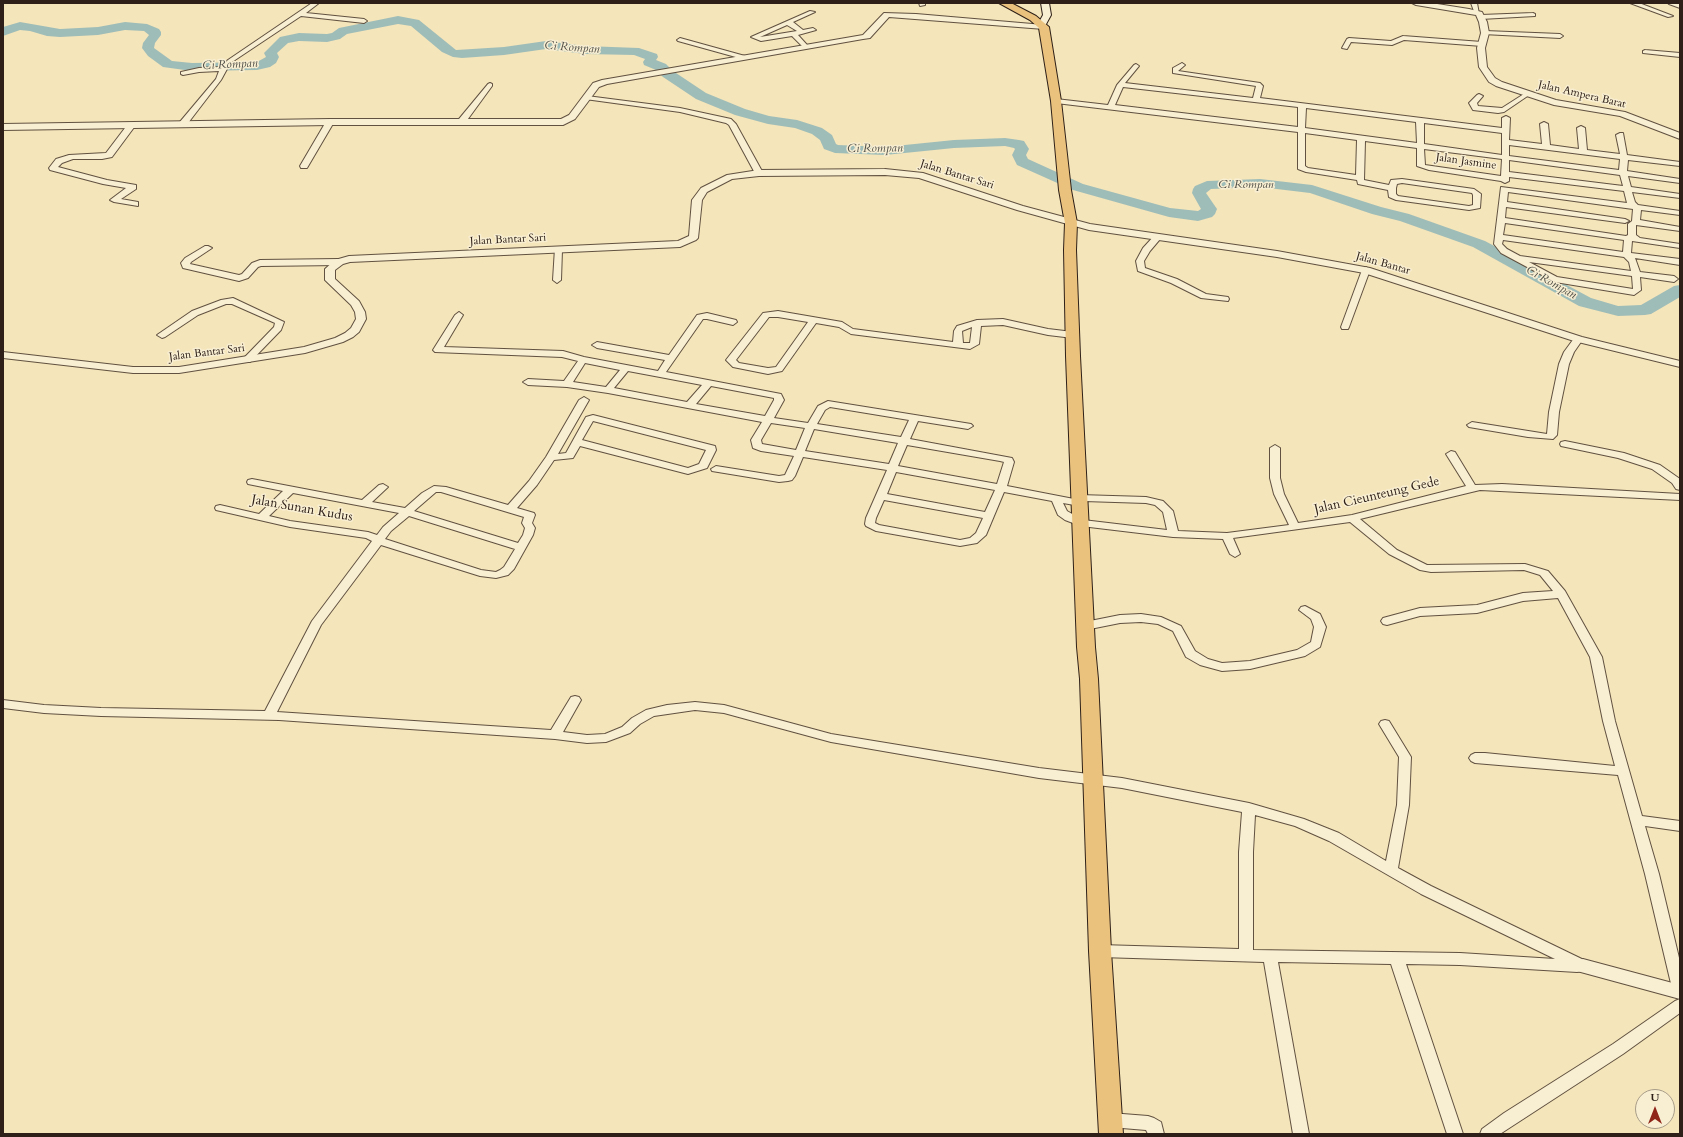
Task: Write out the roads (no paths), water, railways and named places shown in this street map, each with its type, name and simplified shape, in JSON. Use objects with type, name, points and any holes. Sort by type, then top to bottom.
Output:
[{"type":"main road","points":[[1004,3],[1013,9],[1021,11]]},
{"type":"main road","points":[[1012,3],[1021,11],[1043,25]]},
{"type":"main road","points":[[1045,3],[1047,15],[1043,25],[1056,101],[1063,174],[1071,223],[1070,250],[1085,626],[1094,779],[1100,951],[1111,1127]]},
{"type":"street","points":[[184,74],[199,70],[224,67],[316,3]]},
{"type":"street","points":[[1416,3],[1481,17],[1533,15]]},
{"type":"street","points":[[1474,3],[1481,17]]},
{"type":"street","points":[[1632,3],[1673,16],[1661,18]]},
{"type":"street","points":[[1672,3],[1680,6]]},
{"type":"street","points":[[812,12],[764,31],[754,37],[760,39],[812,30]]},
{"type":"street","points":[[300,14],[364,21]]},
{"type":"street","points":[[3,127],[330,122],[563,122],[572,117],[588,98],[596,85],[604,82],[865,37],[886,16],[889,15],[1043,25]]},
{"type":"street","name":"Jalan Ampera Barat","points":[[1481,17],[1485,32],[1482,44],[1483,67],[1492,80],[1527,94],[1572,106],[1622,114],[1680,136]]},
{"type":"street","points":[[788,22],[802,32]]},
{"type":"street","points":[[764,31],[774,37]]},
{"type":"street","points":[[1485,32],[1518,31],[1560,36]]},
{"type":"street","points":[[793,34],[806,47]]},
{"type":"street","points":[[1345,48],[1350,40],[1392,43],[1402,38],[1482,44]]},
{"type":"street","points":[[680,40],[743,57]]},
{"type":"street","points":[[1645,52],[1680,55]]},
{"type":"street","points":[[1182,65],[1175,69],[1175,72],[1258,84],[1260,86],[1256,100]]},
{"type":"street","points":[[1111,107],[1120,86],[1136,66]]},
{"type":"street","points":[[182,125],[219,79],[224,67]]},
{"type":"street","points":[[462,121],[490,85]]},
{"type":"street","points":[[1120,86],[1302,105],[1506,131]]},
{"type":"street","points":[[1479,96],[1473,103],[1476,108],[1498,111],[1504,110],[1527,94]]},
{"type":"street","points":[[588,98],[680,110],[728,121],[732,124],[759,173]]},
{"type":"street","points":[[1056,101],[1301,130],[1680,181]]},
{"type":"street","points":[[1302,105],[1301,167],[1303,169],[1360,178]]},
{"type":"street","points":[[1506,118],[1505,176],[1502,220],[1498,244],[1499,247],[1555,279],[1629,292],[1636,291],[1636,274],[1633,257],[1630,206],[1628,189],[1623,173],[1624,156],[1620,135]]},
{"type":"street","name":"Jalan Jasmine","points":[[1420,121],[1421,166],[1505,176]]},
{"type":"street","points":[[304,166],[330,122]]},
{"type":"street","points":[[1544,124],[1546,147]]},
{"type":"street","points":[[131,126],[109,155],[102,157],[72,156],[59,161],[53,168],[106,182],[133,186],[114,200],[135,204]]},
{"type":"street","points":[[1581,128],[1583,152]]},
{"type":"street","points":[[1361,138],[1360,178],[1363,183],[1392,188]]},
{"type":"street","points":[[1506,142],[1583,152],[1661,158],[1680,164]]},
{"type":"street","points":[[1584,168],[1585,184]]},
{"type":"street","name":"Jalan Bantar Sari","points":[[3,355],[132,370],[179,370],[305,350],[339,340],[355,330],[361,319],[360,312],[351,298],[330,280],[330,269],[339,262],[349,259],[670,246],[693,238],[697,200],[704,190],[730,177],[759,173],[911,173],[1071,223]]},
{"type":"street","points":[[1505,176],[1680,196]]},
{"type":"street","points":[[1402,181],[1474,191],[1477,194],[1477,206],[1469,208],[1396,198],[1392,195],[1392,188],[1394,182],[1402,181]]},
{"type":"street","points":[[1504,189],[1680,213]]},
{"type":"street","points":[[1503,204],[1680,229]]},
{"type":"street","points":[[1630,206],[1631,222]]},
{"type":"street","points":[[1502,220],[1680,246]]},
{"type":"street","name":"Jalan Bantar","points":[[1071,223],[1157,238],[1277,254],[1366,270],[1578,339],[1680,364]]},
{"type":"street","points":[[1499,237],[1633,257],[1680,262]]},
{"type":"street","points":[[1157,238],[1146,250],[1140,261],[1141,270],[1174,281],[1204,296],[1225,299]]},
{"type":"street","points":[[208,248],[188,260],[185,264],[186,266],[239,278],[245,276],[255,265],[260,263],[339,262]]},
{"type":"street","points":[[557,280],[558,250]]},
{"type":"street","points":[[1515,257],[1674,279]]},
{"type":"street","points":[[1345,328],[1366,270]]},
{"type":"street","points":[[162,335],[195,313],[224,302],[233,301],[280,322],[278,328],[247,360]]},
{"type":"street","points":[[814,320],[779,369],[768,371],[736,365],[731,360],[766,315],[778,314],[814,320],[842,325],[852,331],[970,346],[974,344],[977,323]]},
{"type":"street","points":[[459,316],[438,350],[562,354],[603,364],[778,396],[779,400],[756,440],[757,446],[761,448],[892,468],[1056,498],[1080,500],[1146,500],[1159,503],[1168,511],[1173,534]]},
{"type":"street","points":[[660,374],[700,317],[707,316],[733,322]]},
{"type":"street","points":[[958,345],[958,331],[960,328],[977,323],[1003,322],[1048,332],[1073,335]]},
{"type":"street","points":[[1472,425],[1550,437],[1552,435],[1554,412],[1564,364],[1569,352],[1578,339]]},
{"type":"street","points":[[597,345],[671,358]]},
{"type":"street","points":[[603,364],[614,348]]},
{"type":"street","points":[[567,384],[583,360]]},
{"type":"street","points":[[608,390],[626,368]]},
{"type":"street","points":[[528,382],[567,384],[608,390],[768,420],[904,441],[1008,460],[1009,466],[1001,488],[990,516],[978,538],[966,543],[876,528],[870,524],[871,518],[892,468],[904,441],[915,418]]},
{"type":"street","points":[[690,405],[708,384]]},
{"type":"street","points":[[269,716],[316,624],[387,529],[434,489],[442,489],[510,509],[533,483],[551,457],[584,400]]},
{"type":"street","points":[[716,469],[784,479],[790,476],[821,408],[828,404],[968,426]]},
{"type":"street","points":[[551,457],[568,457],[590,419],[598,418],[710,448],[711,450],[704,466],[688,471],[577,442]]},
{"type":"street","points":[[1565,444],[1620,456],[1656,467],[1676,481],[1680,487]]},
{"type":"street","points":[[1275,448],[1274,478],[1281,501],[1295,527]]},
{"type":"street","points":[[1451,454],[1473,489]]},
{"type":"street","points":[[252,482],[408,512],[521,547]]},
{"type":"street","points":[[365,503],[383,487]]},
{"type":"street","name":"Jalan Cieunteung Gede","points":[[1081,523],[1173,534],[1226,536],[1352,518],[1473,489],[1502,487],[1680,497]]},
{"type":"street","points":[[262,517],[292,489]]},
{"type":"street","points":[[881,496],[990,516]]},
{"type":"street","points":[[1056,498],[1062,513],[1081,523]]},
{"type":"street","name":"Jalan Sunan Kudus","points":[[220,508],[297,525],[356,532],[480,573],[496,575],[504,573],[508,569],[530,528],[527,523],[530,515],[510,509]]},
{"type":"street","points":[[3,704],[44,709],[269,716],[555,735],[587,739],[606,738],[626,730],[636,721],[650,713],[667,709],[695,706],[724,709],[831,738],[1039,773],[1130,784],[1249,808],[1299,822],[1334,837],[1426,890],[1583,966],[1680,992],[1652,874],[1609,721],[1596,657],[1561,594],[1549,578],[1535,570],[1525,567],[1431,569],[1419,566],[1393,552],[1352,518]]},
{"type":"street","points":[[1226,536],[1235,554]]},
{"type":"street","points":[[1386,621],[1420,612],[1477,609],[1523,597],[1561,594]]},
{"type":"street","points":[[1085,626],[1120,619],[1141,618],[1161,621],[1177,629],[1190,654],[1204,662],[1222,667],[1250,665],[1301,653],[1316,644],[1320,627],[1316,617],[1305,610]]},
{"type":"street","points":[[555,735],[575,700]]},
{"type":"street","points":[[1385,724],[1406,757],[1403,805],[1391,870]]},
{"type":"street","points":[[1475,758],[1624,771]]},
{"type":"street","points":[[1246,955],[1246,852],[1249,808]]},
{"type":"street","points":[[1636,820],[1680,826]]},
{"type":"street","points":[[1100,951],[1396,959],[1460,959],[1583,966]]},
{"type":"street","points":[[1270,956],[1301,1134]]},
{"type":"street","points":[[1396,959],[1455,1134]]},
{"type":"street","points":[[1488,1134],[1510,1118],[1618,1049],[1680,1005]]},
{"type":"street","points":[[1111,1127],[1148,1123],[1155,1127],[1156,1134]]},
{"type":"waterway","name":"Ci Rompan","points":[[3,32],[20,26],[31,27],[47,32],[60,33],[98,31],[125,26],[147,28],[155,32],[155,35],[149,43],[148,48],[152,53],[168,64],[192,67],[257,66],[265,64],[271,60],[273,57],[270,53],[284,40],[299,37],[327,38],[336,36],[343,31],[398,20],[415,23],[453,53],[462,54],[504,51],[546,45],[585,50],[635,51],[652,57],[649,62],[661,67],[668,74],[701,96],[740,112],[768,120],[797,124],[817,131],[827,138],[829,146],[835,149],[885,151],[954,144],[1005,142],[1019,144],[1022,149],[1019,155],[1022,162],[1078,187],[1169,212],[1198,216],[1207,214],[1209,209],[1199,193],[1200,189],[1207,185],[1260,183],[1312,189],[1377,211],[1404,217],[1479,244],[1585,302],[1618,311],[1645,310],[1680,290]]}]
